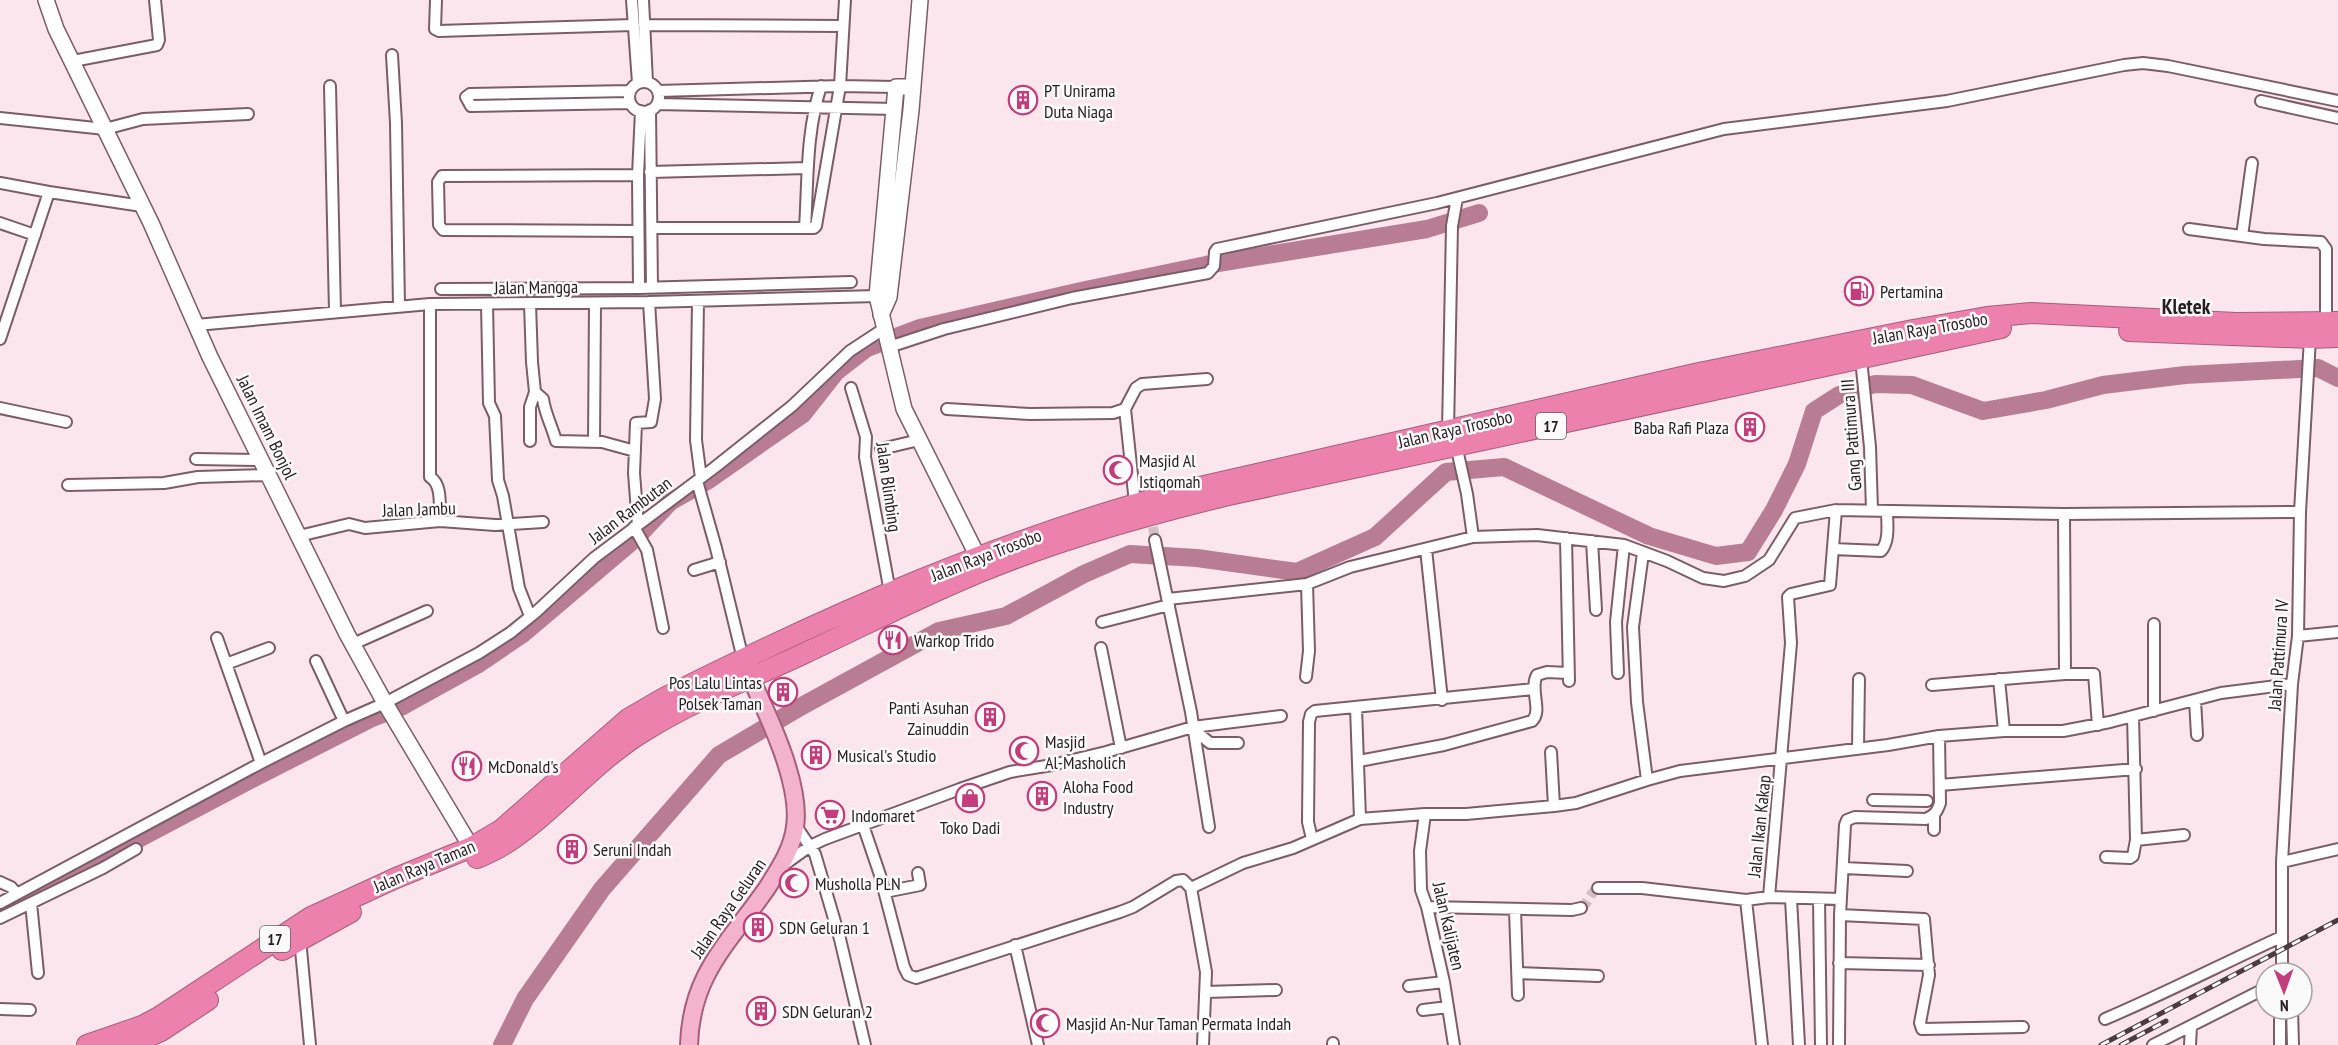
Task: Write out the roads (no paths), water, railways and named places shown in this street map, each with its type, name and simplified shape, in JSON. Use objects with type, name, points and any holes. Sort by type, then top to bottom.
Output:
[{"type":"highway","name":"Jalan Raya Trosobo","points":[[1454,445],[1708,371],[1913,330],[2012,314],[2031,313],[2334,328]]},
{"type":"highway","name":"Jalan Raya Trosobo","points":[[747,668],[990,568],[1146,515],[1454,445],[1713,391],[1862,365],[1984,331],[2025,326],[2309,348],[2334,328]]},
{"type":"highway","points":[[1708,371],[1706,386],[1713,391]]},
{"type":"highway","name":"Jalan Raya Trosobo","points":[[747,668],[890,592],[978,557],[1070,523],[1146,515]]},
{"type":"highway","name":"Jalan Raya Taman","points":[[130,1045],[180,1019],[300,939],[475,853],[627,719],[747,668]]},
{"type":"highway","name":"Jalan Raya Taman","points":[[87,1045],[142,1026],[159,1017],[311,917],[396,878],[475,853]]},
{"type":"main road","name":"Jalan Raya Geluran","points":[[689,1045],[694,1004],[707,970],[782,866],[796,826],[794,794],[777,737],[747,668]]},
{"type":"street","name":"Jalan Imam Bonjol","points":[[46,0],[196,325],[353,644],[389,710],[475,853]]},
{"type":"street","points":[[73,61],[157,45],[159,40],[155,0]]},
{"type":"street","points":[[436,0],[435,28],[439,31],[638,25],[843,26]]},
{"type":"street","points":[[632,0],[638,25]]},
{"type":"street","points":[[644,0],[638,25],[636,90],[650,109],[652,288]]},
{"type":"street","points":[[652,228],[814,228],[816,226],[840,86],[845,0]]},
{"type":"street","points":[[920,0],[913,87],[903,109],[877,296],[904,409],[978,557]]},
{"type":"street","points":[[392,55],[396,123],[399,306]]},
{"type":"street","points":[[1473,537],[1463,479],[1454,445],[1452,226],[1457,198],[1724,129],[1947,101],[2143,63],[2168,66],[2290,100],[2338,118]]},
{"type":"street","points":[[636,90],[470,94],[466,97],[471,106],[636,90],[652,84],[658,91]]},
{"type":"street","points":[[330,86],[335,312]]},
{"type":"street","points":[[658,91],[821,86],[913,87]]},
{"type":"street","points":[[805,228],[807,168],[814,106],[821,86]]},
{"type":"street","points":[[886,334],[889,297],[898,266],[903,109],[896,87]]},
{"type":"street","points":[[639,288],[638,175],[650,109],[658,91]]},
{"type":"street","points":[[2260,101],[2338,101]]},
{"type":"street","points":[[650,109],[835,106],[903,109]]},
{"type":"street","points":[[0,118],[105,129],[143,119],[248,114]]},
{"type":"street","points":[[2242,236],[2252,163]]},
{"type":"street","points":[[650,172],[807,168]]},
{"type":"street","points":[[638,175],[442,176],[438,182],[439,225],[443,230],[638,231]]},
{"type":"street","points":[[0,183],[142,206]]},
{"type":"street","points":[[0,339],[49,192]]},
{"type":"street","name":"Jalan Rambutan","points":[[70,875],[261,763],[344,721],[389,710],[479,653],[530,616],[594,558],[638,530],[699,483],[792,406],[850,351],[886,334],[944,329],[1072,298],[1209,273],[1215,261],[1217,249],[1457,198]]},
{"type":"street","points":[[0,223],[35,235]]},
{"type":"street","points":[[2189,229],[2321,242],[2324,245],[2334,328]]},
{"type":"street","points":[[441,289],[652,288],[851,282]]},
{"type":"street","name":"Jalan Mangga","points":[[196,325],[430,304],[595,303],[877,296]]},
{"type":"street","points":[[698,301],[696,440],[699,483],[747,668]]},
{"type":"street","points":[[649,302],[655,399],[654,418],[651,422],[636,423],[634,480],[638,530],[647,550],[663,628]]},
{"type":"street","points":[[594,441],[595,303]]},
{"type":"street","points":[[430,304],[430,477],[439,488],[440,521]]},
{"type":"street","points":[[487,304],[489,403],[495,416],[498,480],[504,496],[519,588],[530,616]]},
{"type":"street","points":[[530,304],[532,362],[536,392],[530,407],[530,441]]},
{"type":"street","name":"Jalan Pattimura IV","points":[[2282,961],[2282,862],[2292,684],[2298,636],[2300,512],[2309,348]]},
{"type":"street","name":"Gang Pattimura III","points":[[1862,365],[1872,510]]},
{"type":"street","points":[[1146,515],[1125,409],[1136,388],[1142,384],[1207,379]]},
{"type":"street","name":"Jalan Blimbing","points":[[851,388],[866,436],[865,458],[890,592]]},
{"type":"street","points":[[536,392],[543,399],[545,414],[552,425],[556,441],[594,441],[635,451]]},
{"type":"street","points":[[0,408],[66,423]]},
{"type":"street","points":[[947,410],[1030,414],[1113,413],[1125,409]]},
{"type":"street","points":[[881,449],[919,440]]},
{"type":"street","points":[[196,459],[262,460]]},
{"type":"street","points":[[68,485],[164,483],[198,477],[269,475]]},
{"type":"street","points":[[1836,510],[1833,549],[1881,551],[1885,547],[1887,511]]},
{"type":"street","points":[[1102,622],[1169,602],[1302,585],[1350,567],[1473,537],[1537,535],[1624,545],[1667,561],[1703,578],[1724,581],[1745,576],[1769,560],[1795,518],[1836,510],[2064,514],[2300,512]]},
{"type":"street","points":[[2064,514],[2065,674]]},
{"type":"street","name":"Jalan Jambu","points":[[299,536],[349,524],[365,528],[440,521],[507,524],[543,522]]},
{"type":"street","points":[[1359,761],[1444,745],[1532,721],[1536,714],[1535,678],[1539,673],[1568,677],[1566,538]]},
{"type":"street","points":[[1592,541],[1596,610]]},
{"type":"street","points":[[1155,542],[1193,728],[1209,826]]},
{"type":"street","points":[[1618,673],[1616,622],[1624,545]]},
{"type":"street","points":[[1426,549],[1442,700]]},
{"type":"street","name":"Jalan Ikan Kakap","points":[[1769,897],[1783,757],[1791,642],[1788,597],[1791,594],[1830,585],[1833,549]]},
{"type":"street","points":[[1643,553],[1633,627],[1637,702],[1647,780]]},
{"type":"street","points":[[694,570],[720,562]]},
{"type":"street","points":[[1302,585],[1309,651],[1306,677]]},
{"type":"street","points":[[353,644],[427,611]]},
{"type":"street","points":[[2154,624],[2154,711]]},
{"type":"street","points":[[2298,636],[2338,632]]},
{"type":"street","points":[[217,638],[261,763]]},
{"type":"street","points":[[226,664],[269,648]]},
{"type":"street","points":[[1101,648],[1121,748]]},
{"type":"street","points":[[316,661],[344,721]]},
{"type":"street","points":[[1932,685],[2065,674],[2094,674],[2098,724]]},
{"type":"street","points":[[1858,748],[1859,680]]},
{"type":"street","points":[[1999,680],[2004,731]]},
{"type":"street","points":[[1191,888],[1243,863],[1293,848],[1360,819],[1425,814],[1467,814],[1554,806],[1576,802],[1680,771],[1939,736],[2004,731],[2063,731],[2154,711],[2221,693],[2292,684]]},
{"type":"street","points":[[1309,841],[1309,718],[1315,711],[1534,689]]},
{"type":"street","points":[[2194,700],[2197,735]]},
{"type":"street","points":[[1356,707],[1360,819]]},
{"type":"street","points":[[782,866],[810,846],[1010,772],[1052,765],[1193,728],[1281,716]]},
{"type":"street","points":[[2106,857],[2130,858],[2133,856],[2136,840],[2136,769],[2133,716]]},
{"type":"street","points":[[1193,728],[1210,743],[1238,743]]},
{"type":"street","points":[[1934,830],[1934,815],[1940,803],[1939,736]]},
{"type":"street","points":[[1551,752],[1554,806]]},
{"type":"street","points":[[1918,819],[1927,801],[1940,789],[2136,769]]},
{"type":"street","points":[[1874,800],[1927,801]]},
{"type":"street","name":"Jalan Kalijaten","points":[[1425,814],[1420,851],[1421,890],[1444,982],[1454,1045]]},
{"type":"street","points":[[1839,1045],[1840,915],[1847,820],[1855,817],[1926,819],[1934,815]]},
{"type":"street","points":[[863,825],[885,892],[904,967],[910,976],[922,977],[1120,912],[1176,881],[1182,880],[1191,888],[1206,965],[1203,1045]]},
{"type":"street","points":[[796,826],[814,854],[840,939],[865,1045]]},
{"type":"street","points":[[2136,840],[2184,835]]},
{"type":"street","points":[[0,903],[17,894],[136,849]]},
{"type":"street","points":[[2282,862],[2338,849]]},
{"type":"street","points":[[1844,868],[1907,871]]},
{"type":"street","points":[[885,892],[920,885],[918,873]]},
{"type":"street","points":[[0,918],[31,903],[70,875]]},
{"type":"street","points":[[0,882],[11,887],[17,894]]},
{"type":"street","points":[[1598,888],[1642,888],[1746,900],[1769,897],[1841,898]]},
{"type":"street","points":[[1791,899],[1799,1045]]},
{"type":"street","points":[[1819,899],[1821,1045]]},
{"type":"street","points":[[1746,900],[1762,1045]]},
{"type":"street","points":[[31,903],[38,973]]},
{"type":"street","points":[[1427,907],[1515,910],[1581,908]]},
{"type":"street","points":[[1515,910],[1518,994]]},
{"type":"street","points":[[1840,915],[1924,919],[1929,965],[1920,1023],[1922,1029],[2023,1027]]},
{"type":"street","points":[[2105,1019],[2164,994],[2281,937]]},
{"type":"street","points":[[300,939],[310,1045]]},
{"type":"street","points":[[1015,945],[1038,1045]]},
{"type":"street","points":[[1839,963],[1929,965]]},
{"type":"street","points":[[1518,973],[1598,976]]},
{"type":"street","points":[[1409,986],[1444,982]]},
{"type":"street","points":[[1206,992],[1276,990]]},
{"type":"street","points":[[2153,1045],[2254,994]]},
{"type":"street","points":[[1423,1010],[1448,1007]]},
{"type":"street","points":[[0,1009],[30,1010]]},
{"type":"street","points":[[2280,1021],[2280,1045]]},
{"type":"street","points":[[2292,1021],[2293,1045]]},
{"type":"street","points":[[2190,1045],[2191,1027]]},
{"type":"waterway","points":[[0,912],[250,780],[372,718],[403,706],[477,665],[524,633],[635,539],[670,502],[707,481],[803,414],[836,372],[867,348],[920,328],[1081,291],[1206,265],[1427,229],[1479,213]]},
{"type":"waterway","points":[[502,1045],[525,999],[602,889],[719,755],[802,706],[939,631],[1006,616],[1084,574],[1130,554],[1197,558],[1297,572],[1375,537],[1446,472],[1504,467],[1649,536],[1716,556],[1748,552],[1774,510],[1797,464],[1814,411],[1839,395],[1875,384],[1912,385],[1983,411],[2046,400],[2103,385],[2185,375],[2318,368],[2338,378]]},
{"type":"tunnel","points":[[1153,527],[1155,540]]},
{"type":"tunnel","points":[[1581,908],[1598,888]]},
{"type":"railway","points":[[2101,1045],[2338,920]]},
{"type":"railway","points":[[2121,1045],[2166,1021]]},
{"type":"place","name":"PT Unirama Duta Niaga","points":[[1023,100]]},
{"type":"place","name":"Pertamina","points":[[1859,291]]},
{"type":"place","name":"Baba Rafi Plaza","points":[[1750,427]]},
{"type":"place","name":"Masjid Al Istiqomah","points":[[1118,470]]},
{"type":"place","name":"Warkop Trido","points":[[893,640]]},
{"type":"place","name":"Pos Lalu Lintas Polsek Taman","points":[[783,692]]},
{"type":"place","name":"Panti Asuhan Zainuddin","points":[[990,717]]},
{"type":"place","name":"Masjid Al-Masholich","points":[[1024,751]]},
{"type":"place","name":"Musical's Studio","points":[[816,755]]},
{"type":"place","name":"McDonald's","points":[[467,766]]},
{"type":"place","name":"Aloha Food Industry","points":[[1042,796]]},
{"type":"place","name":"Toko Dadi","points":[[970,798]]},
{"type":"place","name":"Indomaret","points":[[830,815]]},
{"type":"place","name":"Seruni Indah","points":[[572,849]]},
{"type":"place","name":"Musholla PLN","points":[[794,883]]},
{"type":"place","name":"SDN Geluran 1","points":[[758,927]]},
{"type":"place","name":"SDN Geluran 2","points":[[761,1011]]},
{"type":"place","name":"Masjid An-Nur Taman Permata Indah","points":[[1045,1023]]},
{"type":"district","name":"Kletek","points":[[2186,306]]}]
